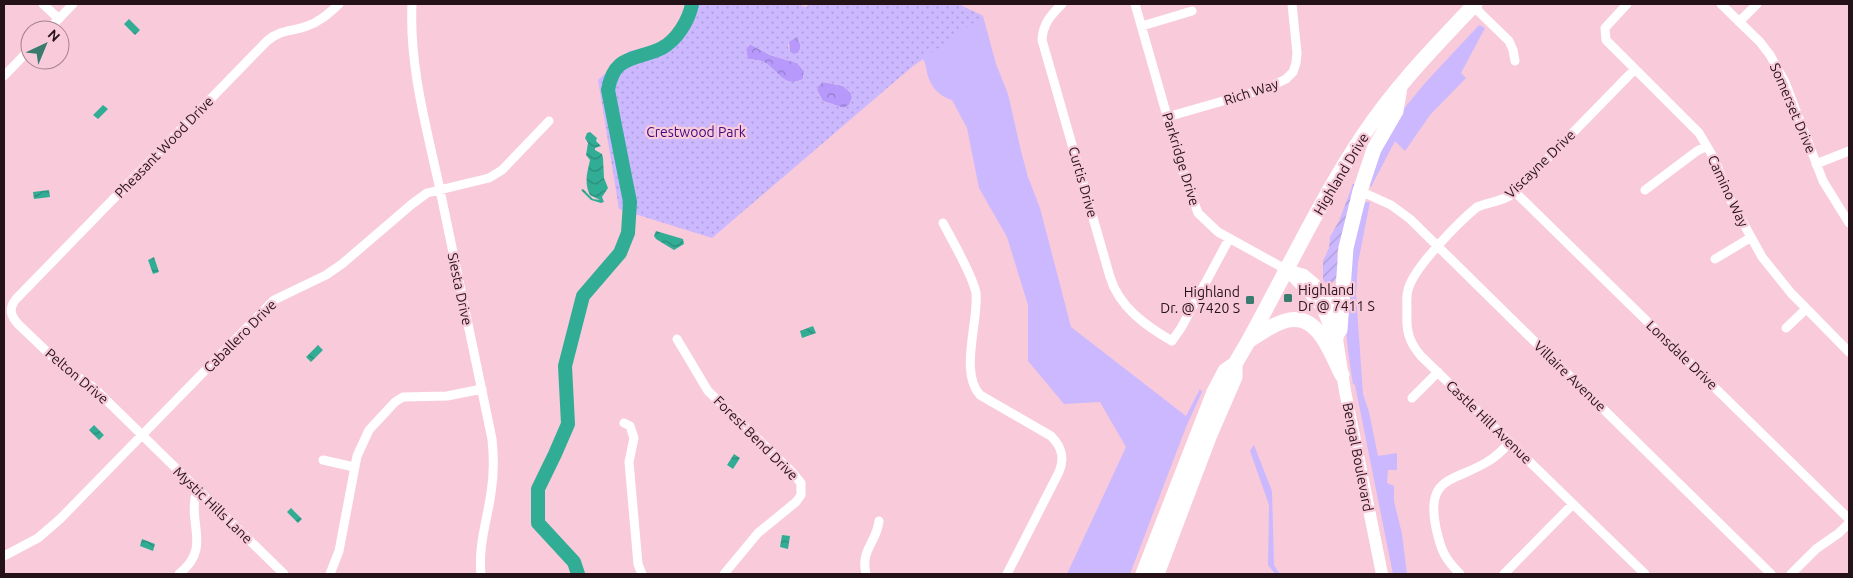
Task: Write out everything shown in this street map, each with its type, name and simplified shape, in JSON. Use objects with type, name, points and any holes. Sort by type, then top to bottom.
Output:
[{"type":"main road","name":"Highland Drive","points":[[1143,574],[1214,392],[1225,371],[1235,364],[1249,340],[1350,156],[1400,86],[1474,5]]},
{"type":"main road","points":[[1338,335],[1346,248],[1360,190],[1374,149],[1396,112],[1400,86]]},
{"type":"main road","name":"Bengal Boulevard","points":[[1287,270],[1319,304],[1326,316],[1330,333],[1338,335],[1342,374],[1352,430],[1382,574]]},
{"type":"main road","points":[[1249,340],[1285,321],[1304,321],[1316,327],[1342,374]]},
{"type":"main road","name":"Highland Drive","points":[[1157,574],[1212,430],[1235,377],[1235,364]]},
{"type":"street","points":[[43,4],[59,19],[73,4]]},
{"type":"street","name":"Pheasant Wood Drive","points":[[12,316],[11,307],[16,300],[267,41],[280,32],[299,29],[318,22],[339,4]]},
{"type":"street","name":"Siesta Drive","points":[[412,4],[412,55],[492,439],[494,459],[491,495],[482,534],[482,574]]},
{"type":"street","name":"Curtis Drive","points":[[1062,4],[1045,23],[1042,30],[1042,40],[1114,289],[1121,301],[1131,312],[1158,333],[1172,341],[1182,328],[1229,239]]},
{"type":"street","name":"Parkridge Drive","points":[[1135,4],[1183,172],[1198,213],[1205,222],[1218,232],[1287,270]]},
{"type":"street","name":"Rich Way","points":[[1167,117],[1266,89],[1286,79],[1293,72],[1297,53],[1292,4]]},
{"type":"street","name":"Camino Way","points":[[1627,4],[1609,22],[1605,33],[1606,40],[1694,128],[1708,146],[1727,193],[1750,238],[1776,274],[1806,309],[1849,352]]},
{"type":"street","name":"Somerset Drive","points":[[1720,4],[1760,42],[1778,69],[1816,164],[1835,202],[1849,223]]},
{"type":"street","points":[[1740,22],[1757,4]]},
{"type":"street","points":[[1474,5],[1509,41],[1515,61]]},
{"type":"street","points":[[1142,26],[1192,11]]},
{"type":"street","points":[[4,76],[20,59]]},
{"type":"street","name":"Viscayne Drive","points":[[1438,247],[1477,207],[1504,200],[1515,192],[1634,69]]},
{"type":"street","name":"Caballero Drive","points":[[4,556],[38,538],[48,530],[274,300],[326,275],[342,264],[427,193],[489,178],[502,170],[548,121]]},
{"type":"street","points":[[1645,190],[1697,151],[1708,146]]},
{"type":"street","points":[[1816,164],[1849,151]]},
{"type":"street","name":"Villaire Avenue","points":[[1360,190],[1402,212],[1771,574]]},
{"type":"street","name":"Lonsdale Drive","points":[[1515,192],[1849,519]]},
{"type":"street","points":[[943,223],[976,292],[971,354],[972,375],[976,390],[980,395],[1051,436],[1059,445],[1063,458],[1063,464],[1006,574]]},
{"type":"street","points":[[1715,259],[1750,238]]},
{"type":"street","name":"Castle Hill Avenue","points":[[1438,247],[1418,270],[1408,290],[1406,327],[1414,348],[1645,574]]},
{"type":"street","points":[[1786,328],[1806,309]]},
{"type":"street","name":"Pelton Drive","points":[[12,316],[64,368],[85,380],[143,435]]},
{"type":"street","name":"Forest Bend Drive","points":[[677,339],[708,391],[801,483],[801,495],[796,502],[758,533],[724,574]]},
{"type":"street","points":[[1412,398],[1438,372]]},
{"type":"street","points":[[330,574],[340,545],[354,467],[360,447],[369,430],[398,399],[407,395],[447,396],[482,389]]},
{"type":"street","points":[[624,423],[630,426],[634,438],[630,462],[638,564],[642,574]]},
{"type":"street","name":"Mystic Hills Lane","points":[[143,435],[284,574]]},
{"type":"street","points":[[1460,574],[1444,556],[1440,548],[1433,515],[1437,492],[1449,479],[1488,462],[1510,442]]},
{"type":"street","points":[[323,460],[354,467]]},
{"type":"street","points":[[179,574],[189,565],[198,544],[194,505],[197,490]]},
{"type":"street","points":[[1504,574],[1573,504]]},
{"type":"street","points":[[866,574],[864,567],[865,555],[878,530],[879,521]]},
{"type":"street","points":[[1791,574],[1816,549],[1839,533],[1849,523]]},
{"type":"green space","name":"Crestwood Park","points":[[687,4],[797,4],[806,7],[810,4],[958,4],[983,16],[913,66],[712,238],[619,209],[598,80],[629,51],[668,43]],"holes":[[[796,37],[800,43],[800,49],[798,53],[794,54],[790,52],[788,46],[789,42]],[[749,44],[770,55],[797,63],[804,71],[803,79],[791,82],[782,78],[764,62],[748,59],[746,49]],[[823,82],[843,86],[851,93],[852,98],[849,105],[844,108],[823,101],[817,90],[818,86]]]},
{"type":"green space","points":[[958,4],[983,16],[996,64],[1008,94],[1028,177],[1040,208],[1071,327],[1186,416],[1200,389],[1202,392],[1186,427],[1130,574],[1067,574],[1126,447],[1100,402],[1064,404],[1028,361],[1028,305],[1007,237],[979,188],[967,128],[952,100],[935,90],[923,59],[913,66]]},
{"type":"green space","points":[[1479,25],[1485,28],[1461,73],[1466,78],[1430,115],[1405,151],[1395,141],[1371,187],[1369,185],[1374,161],[1402,111],[1425,83]]},
{"type":"green space","points":[[796,37],[800,43],[800,49],[798,53],[794,54],[790,52],[789,42]]},
{"type":"green space","points":[[750,44],[770,55],[797,63],[804,71],[803,79],[791,82],[782,78],[764,62],[748,59],[746,49]]},
{"type":"green space","points":[[823,82],[843,86],[851,93],[852,98],[849,105],[844,108],[823,101],[817,90],[818,86]]},
{"type":"green space","points":[[1353,184],[1355,184],[1337,253],[1337,276],[1328,285],[1323,280],[1323,261],[1329,248],[1330,237],[1339,221]]},
{"type":"green space","points":[[1370,202],[1358,263],[1356,294],[1363,394],[1369,412],[1378,456],[1397,453],[1397,470],[1388,470],[1387,483],[1394,486],[1394,501],[1402,534],[1407,574],[1393,574],[1355,385],[1353,384],[1347,343],[1345,303],[1347,266],[1364,203]]},
{"type":"green space","points":[[1254,445],[1272,491],[1274,565],[1280,574],[1275,574],[1268,565],[1269,505],[1250,451]]},
{"type":"water","points":[[129,19],[140,30],[135,35],[124,24]]},
{"type":"water","points":[[103,105],[108,109],[98,119],[93,115]]},
{"type":"water","points":[[590,132],[597,138],[596,141],[601,146],[595,148],[595,150],[602,154],[604,178],[608,188],[602,197],[604,202],[601,203],[591,200],[581,190],[583,189],[593,199],[600,200],[590,195],[587,186],[590,160],[586,155],[588,143],[585,138],[587,133]]},
{"type":"water","points":[[49,190],[50,197],[34,199],[33,192]]},
{"type":"water","points":[[656,231],[683,239],[684,244],[674,250],[656,239],[654,236]]},
{"type":"water","points":[[154,257],[159,272],[153,274],[148,260]]},
{"type":"water","points":[[813,326],[816,333],[802,338],[800,331]]},
{"type":"water","points":[[318,345],[323,350],[311,362],[306,357]]},
{"type":"water","points":[[94,425],[104,435],[99,440],[89,430]]},
{"type":"water","points":[[734,454],[740,458],[733,469],[727,465]]},
{"type":"water","points":[[291,508],[302,519],[298,523],[287,512]]},
{"type":"water","points":[[782,535],[790,536],[788,549],[780,547]]},
{"type":"water","points":[[142,539],[155,544],[153,551],[140,546]]},
{"type":"waterway","points":[[578,574],[574,562],[538,523],[538,489],[568,424],[565,366],[583,296],[620,253],[628,233],[630,202],[608,90],[611,78],[621,64],[627,60],[662,48],[673,40],[685,23],[692,4]]},
{"type":"place","name":"Highland Dr @ 7411 S","points":[[1288,298]]},
{"type":"place","name":"Highland Dr. @ 7420 S","points":[[1250,300]]}]
